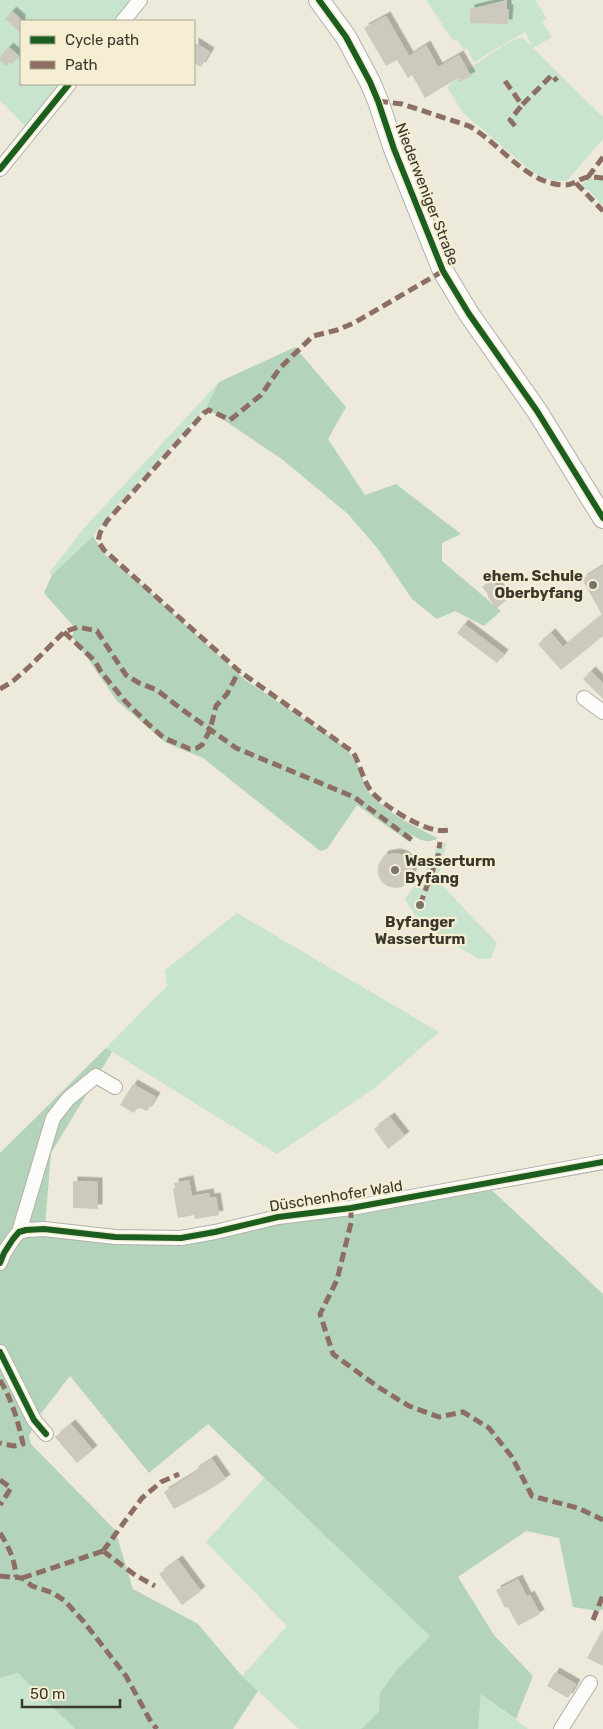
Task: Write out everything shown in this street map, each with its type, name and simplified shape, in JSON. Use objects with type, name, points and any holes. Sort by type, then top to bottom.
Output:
[{"type":"street","points":[[124,20],[140,0]]},
{"type":"street","name":"Niederweniger Straße","points":[[319,0],[346,37],[370,82],[394,149],[443,271],[469,314],[538,411],[603,518]]},
{"type":"street","points":[[0,169],[68,85]]},
{"type":"street","points":[[584,698],[603,712]]},
{"type":"street","points":[[0,1263],[4,1253],[20,1232],[53,1118],[68,1099],[96,1076],[115,1087]]},
{"type":"street","name":"Düschenhofer Wald","points":[[20,1232],[39,1229],[115,1237],[181,1238],[216,1232],[278,1217],[351,1208],[603,1162]]},
{"type":"street","points":[[0,1352],[34,1420],[46,1434]]},
{"type":"street","points":[[561,1729],[563,1722],[590,1683]]},
{"type":"green space","points":[[0,0],[136,0],[119,20],[20,20],[20,85],[64,85],[28,129],[0,100]]},
{"type":"green space","points":[[426,0],[535,0],[547,19],[542,22],[552,37],[533,48],[603,117],[603,139],[567,181],[549,179],[531,171],[463,113],[447,87],[457,77],[504,45],[521,37],[532,46],[525,32],[474,62],[467,48],[464,50],[457,39],[453,41]]},
{"type":"green space","points":[[590,179],[603,179],[603,206],[589,190],[577,187]]},
{"type":"green space","points":[[295,347],[346,407],[328,439],[365,495],[396,484],[461,534],[442,543],[442,561],[501,611],[484,626],[455,611],[437,619],[412,599],[378,549],[348,514],[283,460],[206,408],[219,382]]},
{"type":"green space","points":[[219,382],[206,408],[123,499],[93,536],[52,575],[49,573],[85,527]]},
{"type":"green space","points":[[93,536],[104,554],[149,591],[244,679],[341,744],[357,764],[367,790],[374,798],[390,812],[438,838],[425,841],[412,835],[408,841],[357,805],[327,849],[320,851],[203,758],[166,743],[117,701],[72,636],[75,628],[44,593],[52,575]]},
{"type":"green space","points":[[447,842],[437,880],[497,943],[491,958],[479,959],[421,925],[405,899],[434,858],[436,847]]},
{"type":"green space","points":[[237,913],[439,1032],[376,1087],[277,1154],[106,1048],[167,986],[165,970]]},
{"type":"green space","points":[[106,1048],[112,1052],[51,1153],[45,1226],[147,1237],[482,1181],[603,1294],[603,1609],[599,1611],[573,1607],[559,1538],[526,1531],[458,1577],[494,1635],[533,1676],[516,1719],[481,1694],[478,1729],[361,1729],[379,1711],[380,1692],[400,1666],[430,1636],[208,1424],[149,1473],[70,1376],[39,1416],[29,1436],[31,1444],[115,1530],[133,1589],[198,1624],[242,1676],[258,1691],[233,1729],[75,1729],[18,1673],[0,1678],[0,1153]]},
{"type":"green space","points":[[264,1478],[430,1636],[400,1666],[380,1691],[379,1711],[361,1729],[299,1729],[242,1676],[287,1626],[206,1542]]},
{"type":"green space","points":[[18,1673],[75,1729],[0,1729],[0,1678]]},
{"type":"green space","points":[[481,1693],[528,1729],[478,1729]]},
{"type":"building","points":[[507,0],[507,9],[509,9],[508,24],[470,23],[470,9]]},
{"type":"building","points":[[12,11],[21,19],[20,32],[5,19]]},
{"type":"building","points":[[386,16],[409,56],[426,45],[438,67],[459,55],[471,76],[460,82],[458,78],[425,98],[412,75],[408,78],[397,60],[386,66],[364,28]]},
{"type":"building","points":[[195,43],[210,52],[201,67],[195,64]]},
{"type":"building","points":[[9,47],[19,56],[12,64],[9,62],[6,66],[0,60],[0,57]]},
{"type":"building","points":[[603,566],[603,636],[561,670],[538,644],[551,633],[563,647],[602,615],[582,579]]},
{"type":"building","points":[[491,579],[508,599],[496,609],[482,587]]},
{"type":"building","points":[[464,624],[504,654],[497,663],[457,633]]},
{"type":"building","points":[[591,671],[603,683],[603,699],[583,679]]},
{"type":"building","name":"Wasserturm Byfang","points":[[396,853],[403,855],[413,867],[409,882],[402,887],[395,888],[387,886],[381,881],[378,874],[378,866],[384,855]]},
{"type":"building","points":[[133,1084],[156,1097],[147,1111],[138,1107],[134,1113],[120,1105]]},
{"type":"building","points":[[390,1117],[405,1136],[388,1149],[374,1129]]},
{"type":"building","points":[[189,1180],[192,1196],[209,1193],[210,1198],[216,1197],[219,1215],[195,1219],[194,1215],[178,1218],[173,1189],[175,1188],[174,1183]]},
{"type":"building","points":[[73,1181],[98,1182],[98,1209],[73,1208]]},
{"type":"building","points":[[71,1424],[93,1450],[77,1463],[55,1437]]},
{"type":"building","points":[[212,1459],[226,1479],[174,1509],[164,1492],[195,1473],[194,1471]]},
{"type":"building","points":[[178,1560],[201,1591],[182,1605],[159,1574]]},
{"type":"building","points":[[518,1579],[527,1597],[530,1595],[540,1614],[518,1626],[508,1607],[505,1608],[496,1590]]},
{"type":"building","points":[[603,1629],[603,1666],[587,1658]]},
{"type":"building","points":[[555,1672],[576,1684],[568,1698],[547,1686]]},
{"type":"marked path","points":[[505,81],[522,105],[552,75],[557,81]]},
{"type":"marked path","points":[[378,101],[402,104],[469,126],[492,142],[524,170],[548,182],[566,185],[588,177],[603,178]]},
{"type":"marked path","points":[[515,126],[510,120],[522,105]]},
{"type":"marked path","points":[[588,177],[603,157]]},
{"type":"marked path","points":[[576,183],[603,211]]},
{"type":"marked path","points":[[443,271],[354,323],[337,330],[313,336],[280,368],[261,395],[230,420],[209,410],[204,413],[107,521],[98,541],[104,550],[239,671],[353,752],[368,787],[383,803],[421,825],[437,830],[452,830]]},
{"type":"marked path","points":[[0,689],[13,681],[30,666],[64,632],[78,627],[97,631],[126,675],[139,683],[157,690],[236,748],[354,797],[412,840]]},
{"type":"marked path","points":[[64,632],[95,661],[101,672],[125,701],[147,723],[164,738],[190,749],[202,745],[210,730],[216,706],[227,694],[239,671]]},
{"type":"marked path","points":[[420,905],[438,856],[440,842]]},
{"type":"marked path","points":[[351,1208],[351,1223],[337,1280],[320,1314],[333,1354],[378,1387],[409,1406],[439,1417],[463,1412],[489,1428],[512,1457],[532,1496],[578,1508],[603,1520]]},
{"type":"marked path","points":[[0,1380],[14,1411],[23,1444],[14,1446],[0,1443]]},
{"type":"marked path","points":[[103,1551],[142,1498],[161,1482],[179,1474]]},
{"type":"marked path","points":[[0,1480],[11,1488],[0,1505]]},
{"type":"marked path","points":[[0,1533],[11,1554],[16,1577]]},
{"type":"marked path","points":[[103,1551],[135,1575],[155,1586]]},
{"type":"marked path","points":[[22,1578],[103,1551]]},
{"type":"marked path","points":[[0,1576],[22,1578],[32,1586],[53,1593],[65,1601],[126,1676],[151,1722],[157,1729]]},
{"type":"marked path","points":[[593,1620],[603,1595]]},
{"type":"cycle path","points":[[319,0],[346,37],[370,82],[394,149],[443,271],[469,314],[537,411],[603,518]]},
{"type":"cycle path","points":[[0,169],[68,85]]},
{"type":"cycle path","points":[[0,1263],[13,1239],[19,1232],[26,1230],[44,1229],[115,1237],[181,1238],[278,1217],[351,1208],[603,1162]]},
{"type":"cycle path","points":[[0,1352],[34,1420],[46,1434]]},
{"type":"place","name":"ehem. Schule Oberbyfang","points":[[593,585]]},
{"type":"place","name":"Wasserturm Byfang","points":[[395,870]]},
{"type":"place","name":"Byfanger Wasserturm","points":[[420,905]]}]
